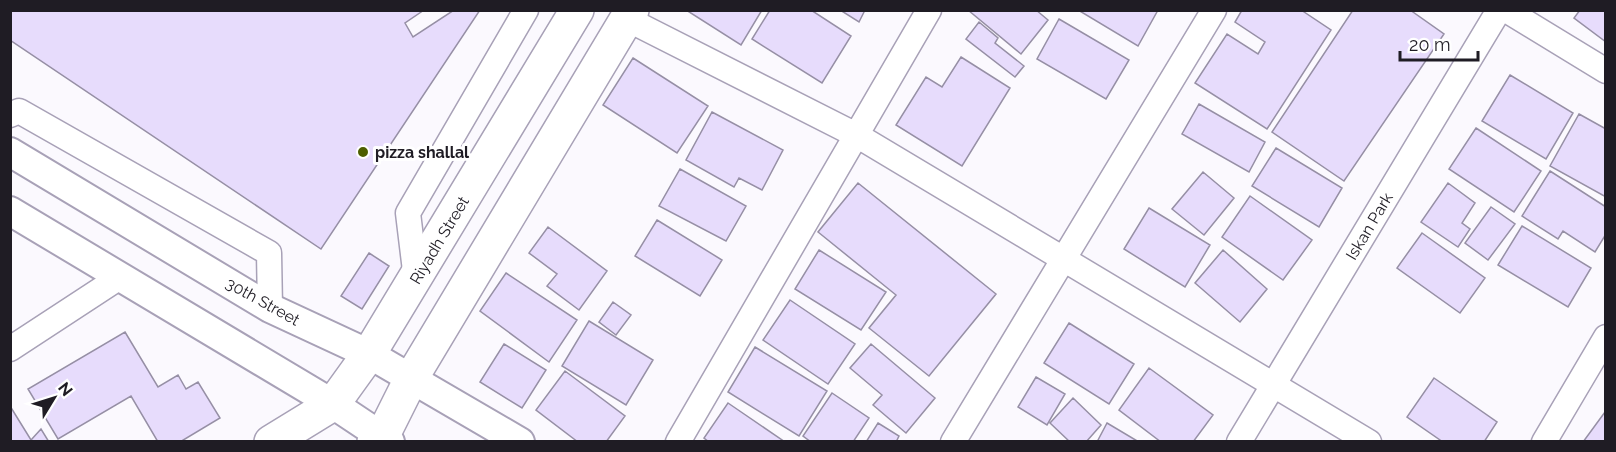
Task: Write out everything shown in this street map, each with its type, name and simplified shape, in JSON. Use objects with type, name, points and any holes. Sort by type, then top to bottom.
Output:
[{"type":"main road","name":"Riyadh Street","points":[[271,441],[333,404],[369,354],[577,10]]},
{"type":"main road","points":[[382,440],[412,377],[629,15]]},
{"type":"street","points":[[416,279],[408,213],[526,10]]},
{"type":"street","points":[[678,441],[858,136],[928,10]]},
{"type":"street","points":[[953,441],[1214,10]]},
{"type":"street","name":"Iskan Park","points":[[1239,441],[1499,10]]},
{"type":"street","points":[[1506,10],[1605,70]]},
{"type":"street","points":[[629,15],[858,136],[1369,441]]},
{"type":"street","points":[[10,115],[19,111],[268,253],[270,308]]},
{"type":"street","name":"30th Street","points":[[10,152],[270,308],[369,354],[519,441]]},
{"type":"street","points":[[10,211],[333,404],[382,440]]},
{"type":"street","points":[[10,349],[120,277]]},
{"type":"street","points":[[1544,441],[1605,337]]},
{"type":"building","points":[[10,10],[424,10],[405,23],[413,37],[454,10],[480,10],[321,249],[10,40]]},
{"type":"building","points":[[686,10],[762,10],[741,45]]},
{"type":"building","points":[[770,10],[811,10],[851,36],[822,83],[752,39]]},
{"type":"building","points":[[840,10],[865,10],[859,22]]},
{"type":"building","points":[[968,10],[1036,10],[1048,20],[1021,54]]},
{"type":"building","points":[[1078,10],[1158,10],[1138,46]]},
{"type":"building","points":[[1242,10],[1301,10],[1331,30],[1267,129],[1195,83],[1227,34],[1258,54],[1265,42],[1235,22]]},
{"type":"building","points":[[1353,10],[1410,10],[1444,34],[1344,181],[1272,132]]},
{"type":"building","points":[[1580,10],[1606,10],[1606,42],[1574,18]]},
{"type":"building","points":[[1059,19],[1129,60],[1106,99],[1037,59]]},
{"type":"building","points":[[979,22],[998,38],[995,43],[1024,66],[1015,77],[966,39]]},
{"type":"building","points":[[961,57],[1010,88],[962,166],[896,125],[926,77],[942,87]]},
{"type":"building","points":[[633,58],[708,106],[677,153],[603,105]]},
{"type":"building","points":[[1510,75],[1573,113],[1546,159],[1482,121]]},
{"type":"building","points":[[1199,104],[1265,142],[1249,172],[1182,134]]},
{"type":"building","points":[[712,112],[783,150],[762,190],[739,178],[734,187],[686,160]]},
{"type":"building","points":[[1579,114],[1606,129],[1606,197],[1550,166]]},
{"type":"building","points":[[1476,128],[1541,171],[1514,212],[1449,169]]},
{"type":"building","points":[[1276,148],[1342,188],[1319,227],[1252,186]]},
{"type":"building","points":[[680,169],[746,206],[726,241],[659,206]]},
{"type":"building","points":[[1550,171],[1606,207],[1606,234],[1595,252],[1563,231],[1558,239],[1522,216]]},
{"type":"building","points":[[1203,172],[1234,198],[1204,235],[1172,209]]},
{"type":"building","points":[[858,183],[996,294],[929,376],[869,328],[896,295],[818,232]]},
{"type":"building","points":[[1448,183],[1475,203],[1462,223],[1470,229],[1458,247],[1421,222]]},
{"type":"building","points":[[1250,196],[1312,240],[1283,280],[1222,237]]},
{"type":"building","points":[[1491,207],[1515,224],[1488,260],[1465,243]]},
{"type":"building","points":[[1149,208],[1210,245],[1185,287],[1124,249]]},
{"type":"building","points":[[657,220],[722,260],[700,296],[635,256]]},
{"type":"building","points":[[1522,226],[1591,268],[1568,307],[1498,265]]},
{"type":"building","points":[[548,227],[607,271],[579,310],[547,286],[557,274],[529,253]]},
{"type":"building","points":[[1422,233],[1485,278],[1460,313],[1397,268]]},
{"type":"building","points":[[819,250],[886,292],[861,330],[795,289]]},
{"type":"building","points":[[1223,250],[1267,289],[1240,322],[1195,283]]},
{"type":"building","points":[[369,253],[389,266],[362,309],[341,296]]},
{"type":"building","points":[[506,273],[577,320],[549,362],[480,311]]},
{"type":"building","points":[[790,300],[855,344],[828,384],[763,340]]},
{"type":"building","points":[[613,302],[631,315],[616,335],[599,322]]},
{"type":"building","points":[[589,321],[653,360],[626,405],[562,366]]},
{"type":"building","points":[[1069,323],[1134,364],[1109,404],[1044,363]]},
{"type":"building","points":[[125,332],[158,387],[178,375],[186,389],[198,382],[220,418],[180,442],[158,442],[131,396],[58,439],[28,389]]},
{"type":"building","points":[[504,344],[546,370],[522,408],[480,382]]},
{"type":"building","points":[[871,344],[935,398],[906,433],[873,405],[882,395],[850,368]]},
{"type":"building","points":[[755,347],[827,391],[799,436],[728,392]]},
{"type":"building","points":[[1149,368],[1213,415],[1193,442],[1161,442],[1119,410]]},
{"type":"building","points":[[565,371],[625,416],[606,442],[578,442],[536,410]]},
{"type":"building","points":[[1036,377],[1065,394],[1047,425],[1018,407]]},
{"type":"building","points":[[1434,378],[1497,422],[1484,442],[1443,442],[1407,417]]},
{"type":"building","points":[[832,393],[869,418],[853,442],[811,442],[803,436]]},
{"type":"building","points":[[1073,398],[1101,425],[1086,442],[1070,442],[1050,423]]},
{"type":"building","points":[[728,403],[785,442],[709,442],[704,438]]},
{"type":"building","points":[[10,406],[31,440],[41,429],[49,442],[10,442]]},
{"type":"building","points":[[1605,412],[1606,442],[1583,442]]},
{"type":"building","points":[[878,423],[899,436],[896,442],[866,442]]},
{"type":"building","points":[[1107,423],[1139,442],[1097,442]]},
{"type":"place","name":"pizza shallal","points":[[363,152]]}]
